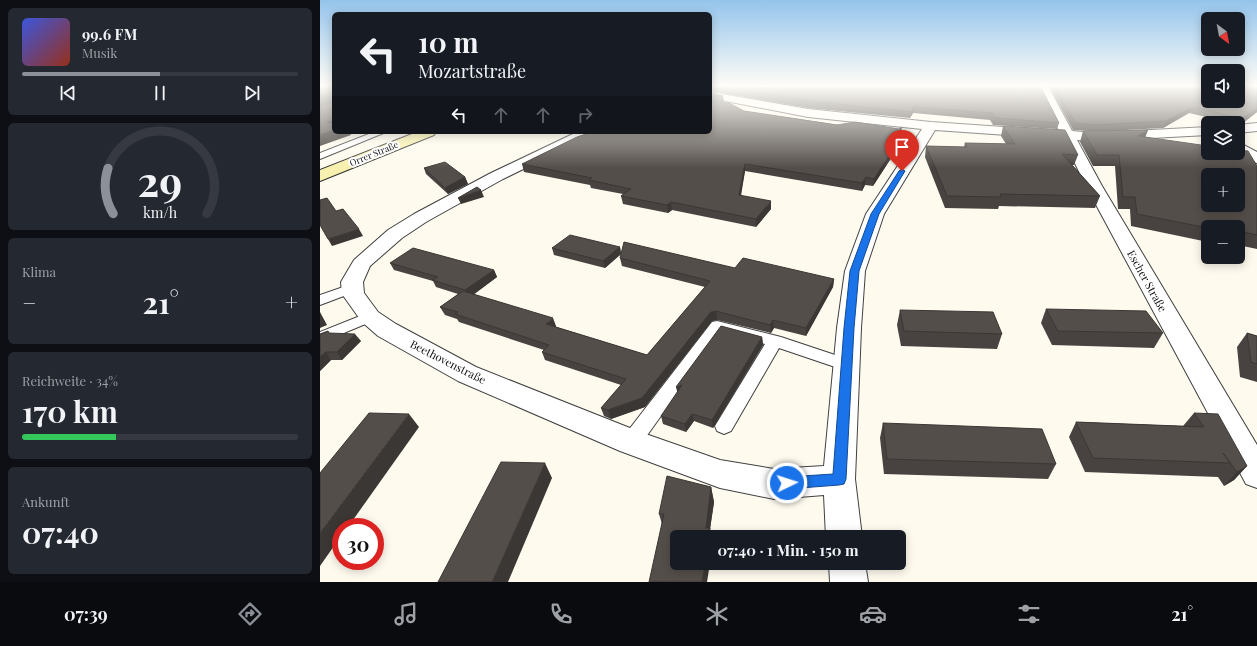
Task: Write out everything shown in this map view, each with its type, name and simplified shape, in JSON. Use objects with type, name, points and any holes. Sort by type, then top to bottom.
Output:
[{"type":"street","points":[[809,113],[854,123],[931,126],[1094,137],[1201,131]]},
{"type":"street","name":"Escher Straße","points":[[1057,113],[1094,186],[1257,474]]},
{"type":"street","points":[[843,530],[839,479],[855,271],[861,249],[882,203],[931,126]]},
{"type":"street","points":[[1245,128],[1257,127]]},
{"type":"street","name":"Orrer Straße","points":[[320,176],[424,134]]},
{"type":"street","points":[[352,288],[352,282],[361,264],[377,248],[395,234],[420,218],[498,176],[584,134]]},
{"type":"street","points":[[1245,150],[1257,158]]},
{"type":"street","name":"Beethovenstraße","points":[[352,288],[353,294],[370,317],[387,330],[467,374],[631,442],[720,474],[774,484],[839,479]]},
{"type":"street","points":[[848,570],[849,582]]},
{"type":"lane","points":[[854,123],[898,131]]},
{"type":"lane","points":[[320,156],[377,134]]},
{"type":"lane","points":[[320,300],[352,288]]},
{"type":"lane","points":[[320,338],[370,317]]},
{"type":"lane","points":[[631,442],[717,326],[775,341],[847,365]]},
{"type":"lane","points":[[724,426],[775,341]]},
{"type":"building","points":[[320,113],[332,113],[332,121],[327,122],[332,123],[332,131],[320,135]]},
{"type":"building","points":[[712,113],[758,113],[837,125],[855,122],[899,129],[902,127],[894,141],[898,142],[874,179],[866,177],[862,183],[745,164],[739,195],[771,201],[756,219],[671,202],[667,205],[621,196],[631,189],[589,180],[592,178],[522,164],[586,134],[712,134]]},
{"type":"building","points":[[992,113],[1054,113],[1059,123],[995,118]]},
{"type":"building","points":[[1069,113],[1181,113],[1166,121],[1096,125],[1075,123]]},
{"type":"building","points":[[1219,113],[1250,113],[1246,116],[1231,116]]},
{"type":"building","points":[[1003,126],[1065,130],[1078,155],[1062,154],[1100,196],[1000,194],[1001,197],[947,196],[926,146],[967,147],[965,143],[1015,144]]},
{"type":"building","points":[[1148,130],[1138,136],[1201,145],[1201,160],[1245,160],[1245,151],[1248,151],[1257,166],[1257,235],[1245,232],[1245,220],[1201,220],[1201,227],[1137,214],[1135,197],[1123,197],[1119,155],[1097,155],[1083,131]]},
{"type":"building","points":[[445,162],[465,177],[445,188],[424,168]]},
{"type":"building","points":[[477,187],[481,190],[458,198]]},
{"type":"building","points":[[327,198],[336,211],[343,209],[359,229],[328,239],[320,225],[320,200]]},
{"type":"building","points":[[570,235],[620,247],[603,261],[552,248]]},
{"type":"building","points":[[624,242],[735,268],[743,258],[834,279],[806,328],[773,320],[770,325],[716,311],[711,312],[642,398],[608,410],[601,408],[626,379],[542,352],[549,345],[455,314],[458,312],[440,307],[463,291],[553,318],[546,324],[647,355],[710,281],[620,258]]},
{"type":"building","points":[[413,248],[494,270],[465,290],[432,280],[438,277],[390,263]]},
{"type":"building","points":[[1046,309],[1146,311],[1163,333],[1058,331]]},
{"type":"building","points":[[900,310],[993,312],[1002,334],[904,331]]},
{"type":"building","points":[[721,326],[762,337],[712,420],[692,414],[685,424],[661,416],[682,385],[676,387]]},
{"type":"building","points":[[328,331],[329,333],[355,334],[337,352],[326,352],[320,357],[320,334]]},
{"type":"building","points":[[1247,333],[1257,336],[1257,364],[1251,362]]},
{"type":"building","points":[[369,413],[409,414],[320,533],[320,473]]},
{"type":"building","points":[[1194,413],[1218,414],[1247,466],[1237,472],[1223,453],[1230,463],[1093,458],[1076,422],[1204,427]]},
{"type":"building","points":[[883,423],[1042,429],[1056,464],[887,459]]},
{"type":"building","points":[[501,462],[545,463],[492,582],[438,582]]},
{"type":"building","points":[[667,476],[711,487],[706,528],[710,528],[710,530],[670,530],[670,570],[704,570],[702,582],[649,582],[664,514],[659,514]]},
{"type":"route","points":[[787,483],[839,479],[849,328],[855,271],[861,249],[875,214],[902,171]]}]
